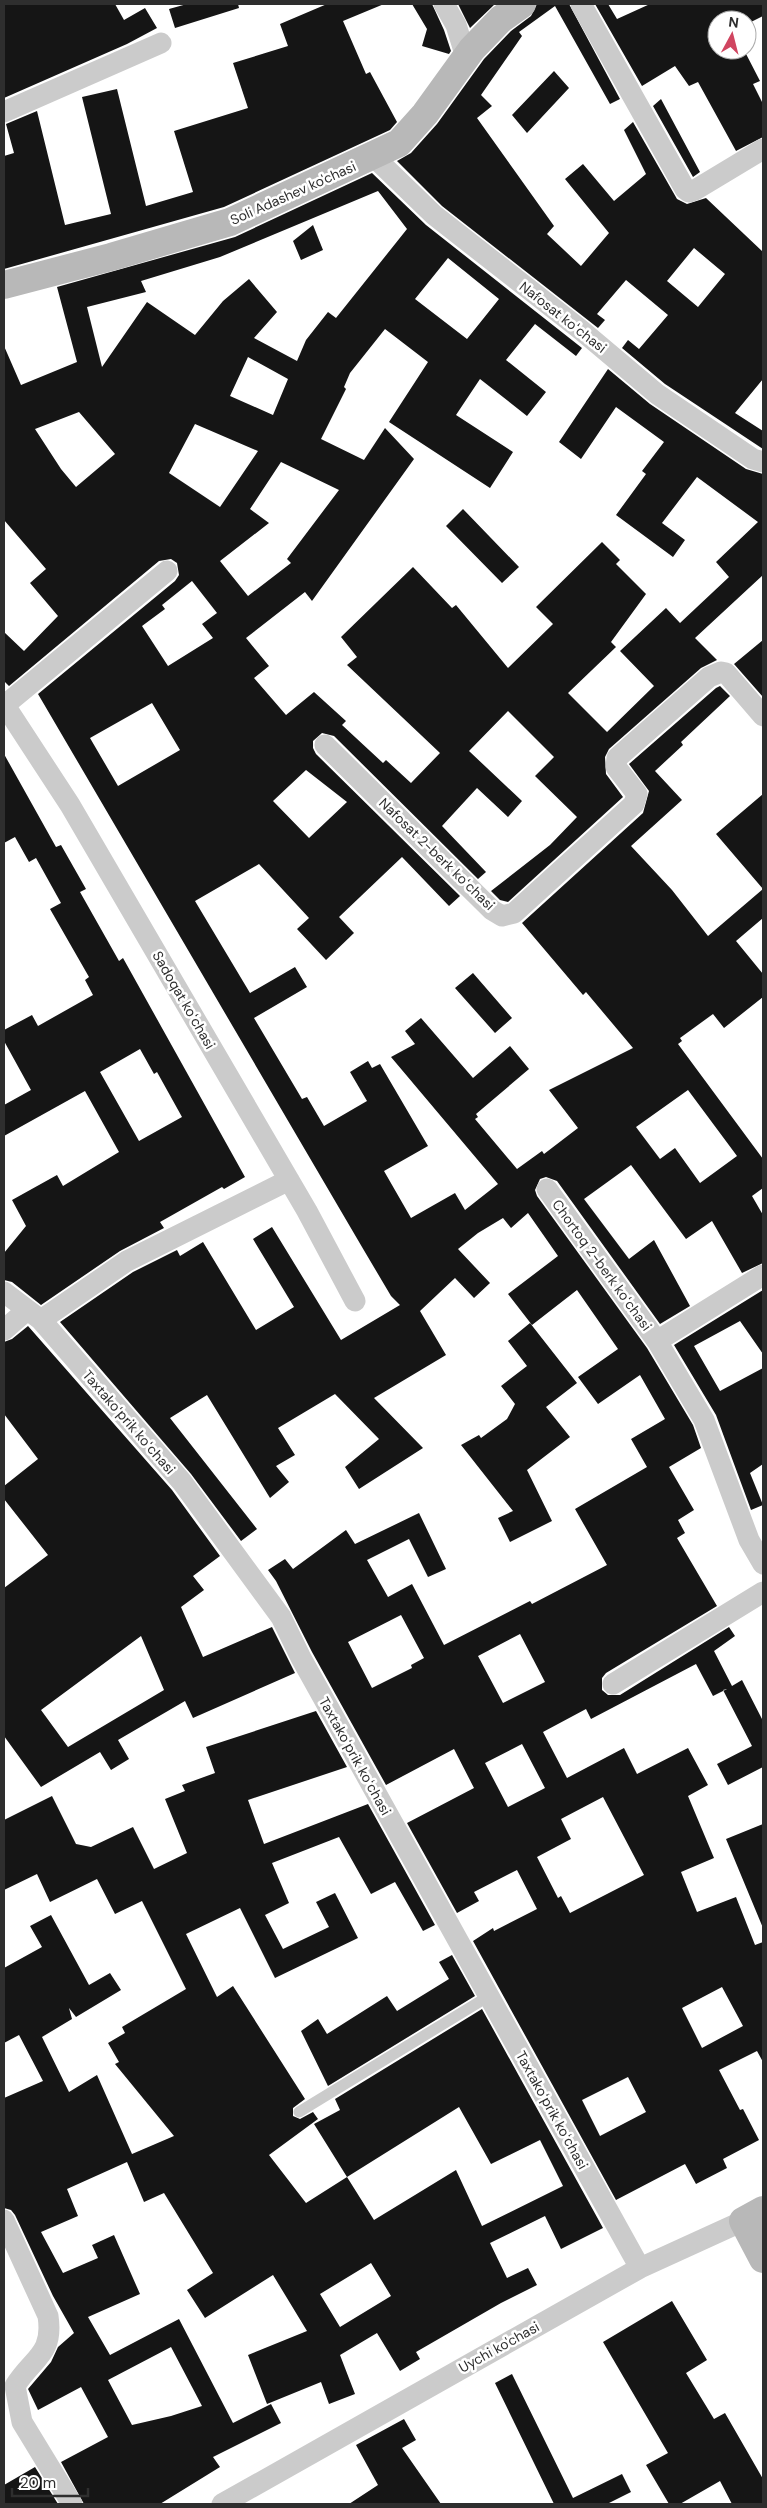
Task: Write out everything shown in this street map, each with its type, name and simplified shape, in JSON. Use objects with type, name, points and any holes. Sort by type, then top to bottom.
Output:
[{"type":"street","points":[[444,4],[456,25],[466,56]]},
{"type":"street","name":"Soli Adashev ko'chasi","points":[[4,285],[111,258],[230,222],[374,157],[399,143],[425,114],[466,56],[501,19],[522,4]]},
{"type":"street","points":[[581,4],[685,189],[689,192],[695,190],[763,149]]},
{"type":"street","points":[[4,112],[161,43]]},
{"type":"street","name":"Nafosat koʻchasi","points":[[374,157],[434,215],[581,330],[657,394],[753,458],[763,462]]},
{"type":"street","points":[[7,714],[168,571]]},
{"type":"street","name":"Nafosat 2-berk koʻchasi","points":[[325,745],[492,910],[502,916],[514,913],[634,804],[637,794],[616,767],[617,758],[710,677],[721,672],[726,673],[763,716]]},
{"type":"street","name":"Sadoqat koʻchasi","points":[[7,714],[70,805],[289,1180],[355,1301]]},
{"type":"street","points":[[4,1330],[34,1315],[127,1261],[289,1180]]},
{"type":"street","name":"Chortoq 2-berk koʻchasi","points":[[547,1190],[657,1340],[704,1420],[738,1512],[763,1564]]},
{"type":"street","name":"Chortoq 2-berk koʻchasi","points":[[657,1340],[763,1275]]},
{"type":"street","name":"Taxtakoʻprik koʻchasi","points":[[4,1292],[34,1315],[182,1482],[281,1617],[301,1658],[640,2268]]},
{"type":"street","points":[[613,1684],[763,1592]]},
{"type":"street","name":"Uychi ko'chasi","points":[[222,2504],[640,2268],[753,2215],[763,2259]]},
{"type":"street","points":[[4,2220],[48,2316],[50,2327],[47,2344],[42,2355],[23,2373],[15,2386],[22,2422],[72,2504]]},
{"type":"lane","points":[[299,2112],[489,1996]]},
{"type":"building","points":[[4,4],[115,4],[124,20],[145,8],[157,28],[127,44],[4,98]]},
{"type":"building","points":[[187,4],[238,4],[239,8],[175,28],[169,9]]},
{"type":"building","points":[[327,4],[384,4],[343,21],[366,74],[370,72],[397,122],[390,130],[224,207],[4,269],[4,156],[14,153],[6,124],[37,111],[65,225],[111,214],[82,97],[117,89],[146,206],[193,192],[174,131],[248,108],[233,63],[288,46],[280,24]]},
{"type":"building","points":[[412,4],[432,4],[444,30],[451,51],[449,54],[422,46],[427,29]]},
{"type":"building","points":[[458,4],[495,4],[470,28]]},
{"type":"building","points":[[537,4],[569,4],[620,99],[610,104],[555,6],[519,32],[522,36],[481,95],[492,106],[477,118],[554,226],[547,234],[581,266],[609,233],[565,179],[583,164],[614,201],[646,174],[624,130],[633,122],[677,199],[687,204],[706,198],[763,252],[763,379],[735,413],[763,431],[763,449],[665,384],[622,348],[628,340],[639,349],[668,315],[626,280],[597,314],[605,320],[598,328],[442,206],[397,161],[411,153],[437,124],[484,59],[511,31],[531,16]],"holes":[[[694,248],[725,274],[698,307],[667,281]]]},
{"type":"building","points":[[595,4],[608,4],[617,19],[650,4],[763,4],[763,16],[757,19],[757,10],[707,10],[707,60],[749,60],[760,81],[753,84],[763,104],[763,137],[736,151],[698,82],[689,86],[675,66],[642,86]]},
{"type":"building","points":[[554,71],[569,88],[527,133],[512,115]]},
{"type":"building","points":[[661,99],[700,172],[693,177],[653,106]]},
{"type":"building","points":[[372,173],[426,225],[582,348],[576,356],[535,324],[506,360],[546,392],[527,416],[480,379],[456,415],[513,452],[490,488],[389,422],[428,362],[385,329],[350,373],[344,387],[346,389],[321,439],[364,460],[385,428],[414,459],[312,601],[305,592],[246,638],[269,666],[254,678],[286,715],[314,692],[346,721],[342,725],[383,763],[386,760],[411,783],[440,753],[347,665],[357,657],[341,637],[413,567],[452,608],[456,605],[508,668],[553,624],[536,607],[602,542],[620,560],[616,564],[646,594],[611,642],[616,647],[568,693],[607,732],[654,686],[620,651],[666,608],[680,623],[729,577],[716,562],[758,522],[697,477],[662,523],[685,540],[673,557],[616,515],[646,474],[642,471],[664,442],[616,407],[581,459],[559,442],[608,369],[650,404],[746,469],[763,474],[763,575],[695,638],[717,660],[701,668],[609,749],[605,757],[606,774],[623,797],[508,902],[500,900],[491,891],[550,845],[577,817],[535,776],[554,757],[508,711],[469,751],[522,801],[508,817],[477,788],[442,826],[486,872],[478,879],[334,736],[322,733],[313,741],[313,748],[316,754],[460,896],[449,906],[402,857],[339,917],[354,933],[326,960],[297,929],[309,918],[259,864],[195,901],[250,993],[295,967],[307,987],[254,1018],[302,1099],[307,1097],[324,1126],[367,1101],[350,1072],[368,1061],[372,1068],[380,1064],[428,1146],[384,1171],[411,1218],[455,1193],[465,1210],[498,1184],[391,1057],[415,1044],[405,1031],[421,1018],[473,1078],[510,1046],[529,1069],[476,1114],[478,1117],[475,1119],[517,1169],[542,1151],[544,1154],[578,1128],[549,1090],[633,1048],[586,992],[583,995],[522,923],[643,813],[649,791],[629,764],[716,688],[720,686],[730,696],[681,742],[683,745],[655,771],[682,800],[631,846],[672,890],[708,936],[763,889],[763,918],[736,941],[763,974],[763,997],[724,1028],[713,1014],[680,1038],[682,1041],[678,1044],[763,1159],[763,1188],[752,1196],[763,1215],[763,1263],[742,1273],[712,1221],[686,1239],[631,1165],[584,1199],[629,1259],[654,1240],[690,1306],[660,1324],[557,1181],[546,1177],[540,1179],[535,1190],[537,1196],[647,1348],[693,1425],[701,1448],[669,1467],[694,1510],[678,1520],[685,1533],[677,1538],[717,1606],[606,1673],[602,1678],[602,1690],[608,1695],[620,1695],[729,1627],[735,1636],[714,1651],[732,1686],[742,1680],[763,1721],[763,1767],[728,1785],[717,1764],[752,1746],[723,1691],[713,1696],[696,1664],[591,1719],[586,1709],[543,1732],[567,1778],[624,1748],[637,1774],[688,1748],[708,1785],[688,1796],[714,1858],[681,1872],[697,1912],[736,1897],[755,1945],[763,1942],[763,2062],[757,2051],[719,2070],[740,2110],[743,2109],[759,2140],[723,2159],[727,2168],[696,2184],[685,2164],[616,2200],[473,1941],[493,1928],[494,1931],[537,1909],[517,1870],[474,1892],[479,1901],[457,1913],[407,1823],[474,1788],[454,1749],[386,1785],[312,1652],[276,1581],[268,1570],[285,1559],[293,1569],[346,1530],[355,1544],[419,1513],[446,1569],[428,1577],[409,1539],[367,1560],[388,1597],[412,1584],[444,1645],[530,1601],[532,1604],[607,1565],[575,1509],[647,1467],[631,1439],[665,1419],[640,1375],[598,1404],[578,1377],[618,1349],[577,1290],[532,1325],[508,1294],[558,1256],[528,1213],[511,1228],[503,1218],[478,1233],[458,1249],[490,1283],[474,1298],[455,1278],[420,1311],[446,1355],[374,1398],[423,1448],[359,1489],[345,1467],[379,1439],[335,1394],[278,1428],[295,1455],[276,1466],[289,1482],[270,1498],[207,1395],[170,1418],[257,1529],[241,1541],[191,1474],[60,1322],[133,1272],[177,1250],[180,1256],[203,1242],[256,1330],[294,1307],[253,1239],[272,1227],[341,1340],[400,1305],[391,1296],[38,694],[175,581],[179,575],[177,563],[171,559],[159,561],[9,686],[4,681],[4,632],[24,651],[58,616],[30,583],[46,569],[4,520],[4,346],[21,385],[77,362],[57,287],[235,237]],"holes":[[[378,191],[407,229],[336,318],[328,312],[306,340],[297,361],[254,338],[277,312],[249,279],[223,301],[195,335],[147,302],[102,367],[87,307],[146,292],[141,281],[220,257]],[[448,258],[499,299],[467,339],[415,299]],[[248,357],[288,379],[273,415],[230,396]],[[79,412],[115,454],[76,487],[61,469],[35,429]],[[195,424],[258,451],[220,507],[169,473]],[[281,462],[339,490],[287,559],[291,563],[248,596],[220,561],[269,523],[250,509]],[[192,581],[217,613],[202,624],[213,638],[168,666],[142,626],[165,609],[162,605]],[[152,703],[180,750],[118,786],[90,738]],[[306,770],[347,802],[309,838],[273,801]],[[688,1090],[737,1156],[700,1183],[675,1148],[660,1159],[636,1127]],[[401,1615],[424,1658],[411,1665],[412,1668],[372,1688],[348,1642]],[[520,1634],[545,1682],[503,1703],[478,1656]],[[522,1744],[545,1788],[508,1807],[485,1763]],[[603,1797],[644,1875],[570,1913],[561,1896],[558,1898],[537,1857],[571,1839],[561,1819]],[[722,1987],[743,2026],[702,2048],[682,2008]],[[628,2077],[646,2112],[600,2136],[582,2100]]]},
{"type":"building","points":[[313,225],[323,250],[301,260],[293,241]]},
{"type":"building","points":[[463,509],[519,567],[502,583],[446,526]]},
{"type":"building","points":[[763,640],[763,697],[734,664]]},
{"type":"building","points":[[4,754],[56,847],[61,845],[86,889],[80,892],[119,961],[123,958],[245,1177],[224,1189],[222,1187],[160,1222],[164,1228],[120,1251],[41,1305],[12,1282],[4,1280],[4,1253],[26,1226],[12,1200],[57,1175],[63,1186],[119,1152],[85,1091],[4,1136],[4,1105],[31,1090],[4,1041],[4,1030],[32,1015],[38,1026],[93,995],[85,980],[89,977],[50,909],[61,903],[36,858],[29,862],[15,837],[4,843]],"holes":[[[140,1049],[154,1074],[157,1072],[182,1117],[139,1141],[100,1072]]]},
{"type":"building","points":[[763,794],[763,889],[716,834]]},
{"type":"building","points":[[473,973],[512,1018],[495,1033],[455,988]]},
{"type":"building","points":[[763,1290],[763,1354],[740,1321],[694,1346],[720,1391],[763,1368],[763,1464],[750,1473],[763,1505],[751,1510],[716,1415],[674,1345]]},
{"type":"building","points":[[530,1323],[577,1383],[546,1407],[570,1437],[527,1470],[552,1521],[510,1542],[498,1518],[513,1511],[461,1445],[479,1435],[481,1438],[507,1419],[515,1404],[501,1386],[527,1366],[508,1341]]},
{"type":"building","points":[[28,1326],[172,1490],[220,1556],[193,1576],[204,1590],[181,1607],[203,1657],[272,1627],[295,1673],[193,1718],[185,1701],[118,1740],[129,1759],[111,1770],[100,1752],[41,1787],[4,1736],[4,1588],[48,1555],[4,1499],[4,1486],[38,1459],[4,1414],[4,1342],[12,1339]],"holes":[[[141,1636],[164,1690],[68,1747],[41,1710]]]},
{"type":"building","points":[[316,1711],[347,1767],[248,1800],[264,1844],[368,1804],[435,1925],[423,1931],[395,1882],[371,1894],[339,1837],[272,1863],[289,1903],[265,1915],[283,1949],[329,1927],[316,1902],[335,1893],[358,1938],[275,1978],[240,1908],[186,1934],[217,1997],[233,1986],[305,2099],[293,2108],[293,2116],[300,2119],[313,2112],[318,2119],[269,2155],[306,2203],[347,2177],[314,2124],[340,2110],[335,2099],[482,2009],[603,2228],[561,2249],[545,2216],[490,2243],[507,2278],[528,2268],[537,2285],[501,2303],[416,2352],[420,2359],[400,2371],[377,2333],[340,2355],[355,2394],[329,2404],[321,2382],[267,2404],[248,2355],[307,2331],[273,2275],[205,2318],[187,2290],[213,2273],[164,2193],[144,2202],[127,2162],[67,2189],[78,2216],[41,2232],[63,2273],[98,2258],[92,2245],[114,2235],[140,2294],[88,2317],[110,2355],[179,2319],[233,2423],[271,2404],[281,2423],[213,2457],[220,2467],[160,2504],[84,2504],[61,2462],[108,2437],[81,2387],[38,2410],[28,2389],[51,2362],[58,2347],[74,2333],[53,2296],[15,2215],[11,2210],[4,2208],[4,2098],[43,2081],[19,2035],[4,2043],[4,1968],[42,1947],[30,1926],[51,1915],[89,1985],[110,1973],[121,1990],[76,2017],[69,2008],[72,2019],[42,2037],[69,2092],[97,2075],[132,2154],[174,2136],[115,2064],[119,2062],[108,2043],[125,2033],[122,2027],[186,1989],[142,1901],[115,1914],[97,1879],[50,1902],[37,1874],[4,1890],[4,1820],[52,1796],[76,1844],[91,1847],[133,1827],[154,1869],[187,1853],[165,1799],[185,1791],[182,1785],[215,1773],[206,1747]],"holes":[[[459,2107],[491,2164],[540,2140],[563,2186],[482,2226],[456,2170],[374,2220],[347,2177]],[[371,2263],[391,2296],[340,2327],[320,2294]],[[171,2347],[202,2406],[171,2416],[132,2425],[108,2380]]]},
{"type":"building","points":[[763,1824],[763,1928],[726,1839]]},
{"type":"building","points":[[452,1955],[475,1996],[328,2086],[301,2031],[318,2019],[327,2034],[387,1996],[397,2011],[449,1979],[439,1962]]},
{"type":"building","points":[[672,2301],[707,2360],[686,2373],[714,2419],[725,2413],[763,2479],[763,2504],[732,2504],[720,2481],[680,2504],[669,2504],[646,2465],[668,2453],[603,2342]]},
{"type":"building","points":[[512,2374],[573,2498],[622,2474],[631,2492],[607,2504],[554,2504],[495,2383]]},
{"type":"building","points":[[404,2419],[416,2440],[402,2448],[441,2504],[349,2504],[378,2485],[356,2445]]},
{"type":"building","points":[[35,2467],[58,2504],[4,2504],[4,2485]]}]
